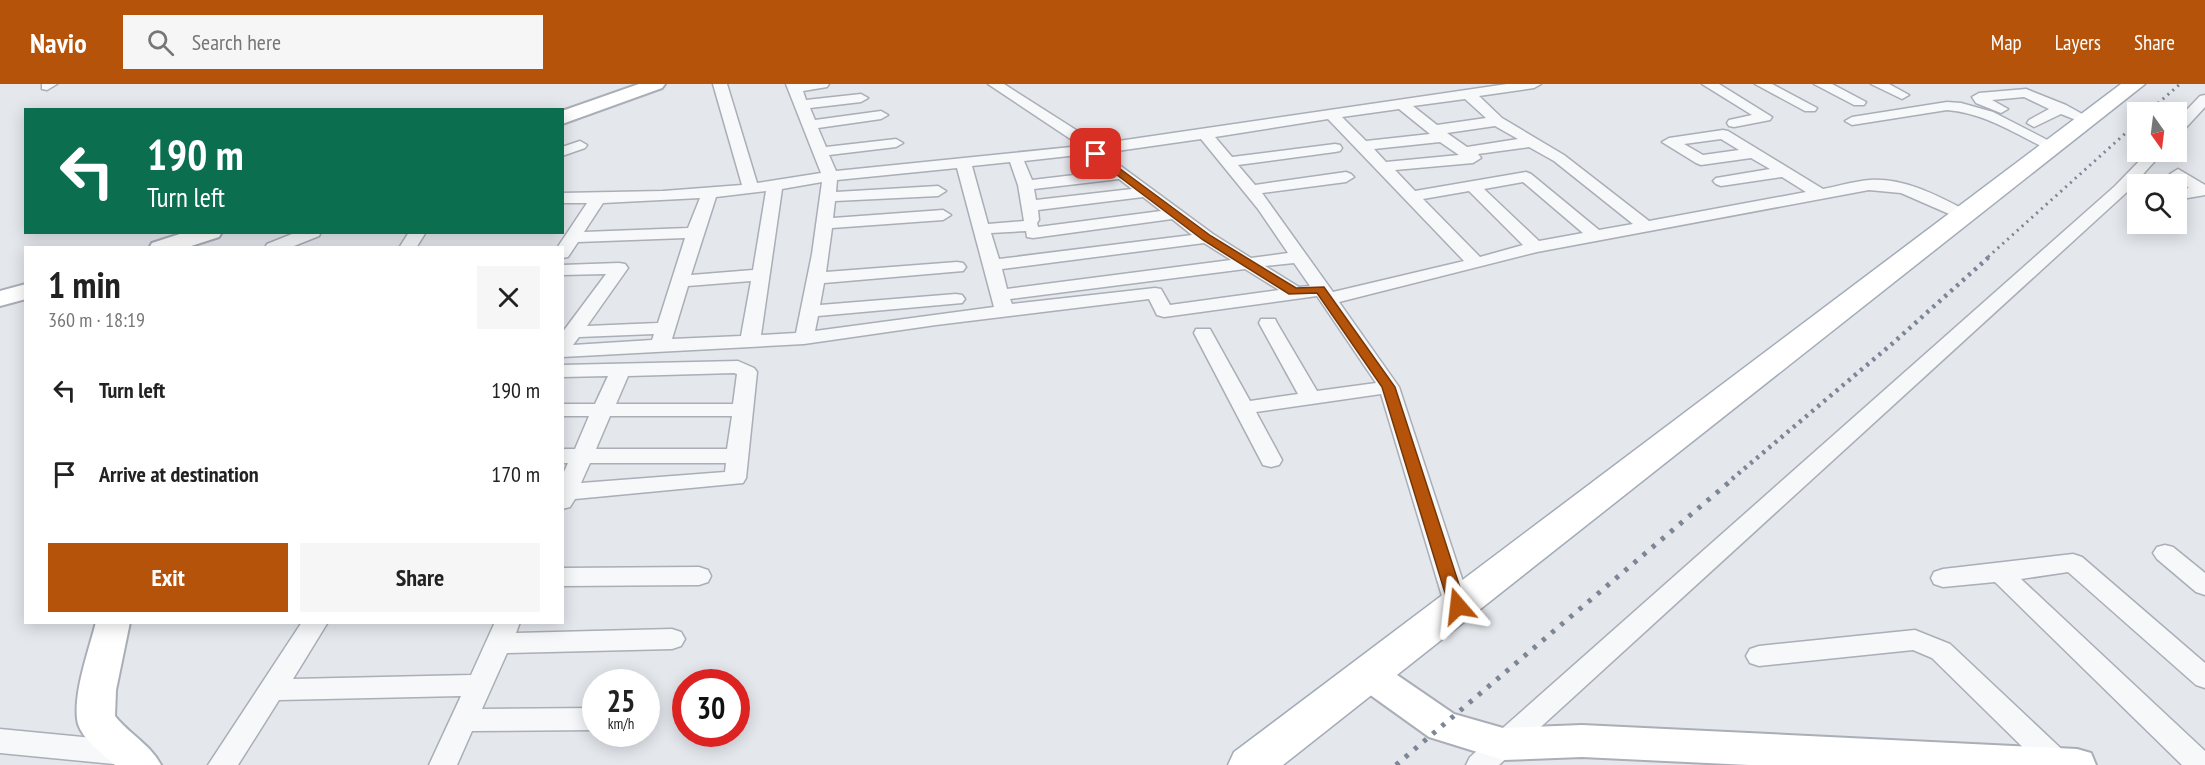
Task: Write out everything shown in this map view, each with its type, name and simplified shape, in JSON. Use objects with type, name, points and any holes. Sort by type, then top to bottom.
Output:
[{"type":"main road","points":[[1250,765],[1963,215],[2060,127],[2134,84]]},
{"type":"street","points":[[564,117],[656,84]]},
{"type":"street","points":[[720,84],[752,188]]},
{"type":"street","points":[[804,338],[825,224],[830,176],[794,86],[822,84]]},
{"type":"street","points":[[995,84],[1092,149],[1207,238],[1294,292]]},
{"type":"street","points":[[1018,84],[1112,147]]},
{"type":"street","points":[[564,198],[670,196],[752,188],[830,176],[1112,147],[1333,116],[1528,84]]},
{"type":"street","points":[[1762,84],[1810,108]]},
{"type":"street","points":[[1821,84],[1859,102]]},
{"type":"street","points":[[1878,84],[1902,95]]},
{"type":"street","points":[[1709,91],[1730,96],[1765,117],[1734,123]]},
{"type":"street","points":[[1468,94],[1497,121],[1559,158],[1647,227]]},
{"type":"street","points":[[802,105],[861,98]]},
{"type":"street","points":[[2187,118],[2205,99]]},
{"type":"street","points":[[1384,167],[1473,158],[1403,105]]},
{"type":"street","points":[[1852,121],[1960,106],[1982,113],[2060,127]]},
{"type":"street","points":[[811,125],[881,115]]},
{"type":"street","points":[[1333,116],[1476,263]]},
{"type":"street","points":[[1363,146],[1439,134],[1497,121]]},
{"type":"street","points":[[1205,134],[1251,190],[1389,387],[1458,606]]},
{"type":"street","points":[[821,152],[896,142]]},
{"type":"street","points":[[1465,152],[1530,142]]},
{"type":"street","points":[[564,151],[580,145]]},
{"type":"street","points":[[1227,162],[1335,148]]},
{"type":"street","points":[[1753,153],[1821,194]]},
{"type":"street","points":[[1015,157],[1026,185],[1032,229],[1046,258]]},
{"type":"street","points":[[963,162],[1002,303]]},
{"type":"street","points":[[1721,181],[1784,172]]},
{"type":"street","points":[[1026,185],[1122,174]]},
{"type":"street","points":[[1251,190],[1346,177]]},
{"type":"street","points":[[1413,196],[1526,177],[1596,236]]},
{"type":"street","points":[[2187,180],[2203,191],[2187,193]]},
{"type":"street","points":[[1002,303],[1155,293],[1164,311],[1294,292],[1323,295],[1476,263],[1535,247],[1869,185],[1889,184],[1914,192],[1963,215]]},
{"type":"street","points":[[750,341],[775,185]]},
{"type":"street","points":[[1472,186],[1535,247]]},
{"type":"street","points":[[828,197],[938,190]]},
{"type":"street","points":[[663,337],[710,192]]},
{"type":"street","points":[[1029,206],[1148,192]]},
{"type":"street","points":[[1491,755],[2127,193]]},
{"type":"street","points":[[564,250],[598,198]]},
{"type":"street","points":[[981,229],[1032,229],[1176,214]]},
{"type":"street","points":[[825,224],[943,215]]},
{"type":"street","points":[[573,237],[695,233]]},
{"type":"street","points":[[166,246],[199,234]]},
{"type":"street","points":[[278,246],[308,234]]},
{"type":"street","points":[[992,265],[1207,238]]},
{"type":"street","points":[[566,343],[663,337],[750,341],[804,338],[1002,303],[1297,257]]},
{"type":"street","points":[[816,278],[957,267]]},
{"type":"street","points":[[564,270],[619,268],[566,343]]},
{"type":"street","points":[[681,281],[761,276]]},
{"type":"street","points":[[0,299],[24,292]]},
{"type":"street","points":[[809,311],[956,299]]},
{"type":"street","points":[[1268,323],[1311,398]]},
{"type":"street","points":[[1203,333],[1271,460]]},
{"type":"street","points":[[564,371],[738,367],[747,372],[735,478],[565,497],[573,456],[604,410],[623,370]]},
{"type":"street","points":[[1243,408],[1389,387]]},
{"type":"street","points":[[564,410],[744,410]]},
{"type":"street","points":[[573,456],[738,456]]},
{"type":"street","points":[[2165,553],[2205,586]]},
{"type":"street","points":[[1943,578],[2073,563],[2205,678]]},
{"type":"street","points":[[2000,573],[2201,765]]},
{"type":"street","points":[[564,577],[699,576]]},
{"type":"street","points":[[113,624],[98,690],[96,720],[111,739],[135,759]]},
{"type":"street","points":[[222,765],[315,624]]},
{"type":"street","points":[[443,765],[503,633],[672,639]]},
{"type":"street","points":[[1759,656],[1915,640],[1927,643],[1941,651],[2068,765]]},
{"type":"street","points":[[1368,674],[1442,726],[1491,755],[1582,741],[1656,755],[2068,765]]},
{"type":"street","points":[[272,690],[479,685]]},
{"type":"street","points":[[463,720],[582,719]]},
{"type":"street","points":[[0,741],[135,759]]},
{"type":"railway","points":[[2159,102],[2180,84]]},
{"type":"railway","points":[[1988,257],[2127,132]]},
{"type":"railway","points":[[1732,479],[1893,343],[1990,256]]},
{"type":"railway","points":[[1396,765],[1734,478]]},
{"type":"route","points":[[1096,154],[1207,238],[1294,292],[1320,290],[1389,387],[1458,606]]}]
